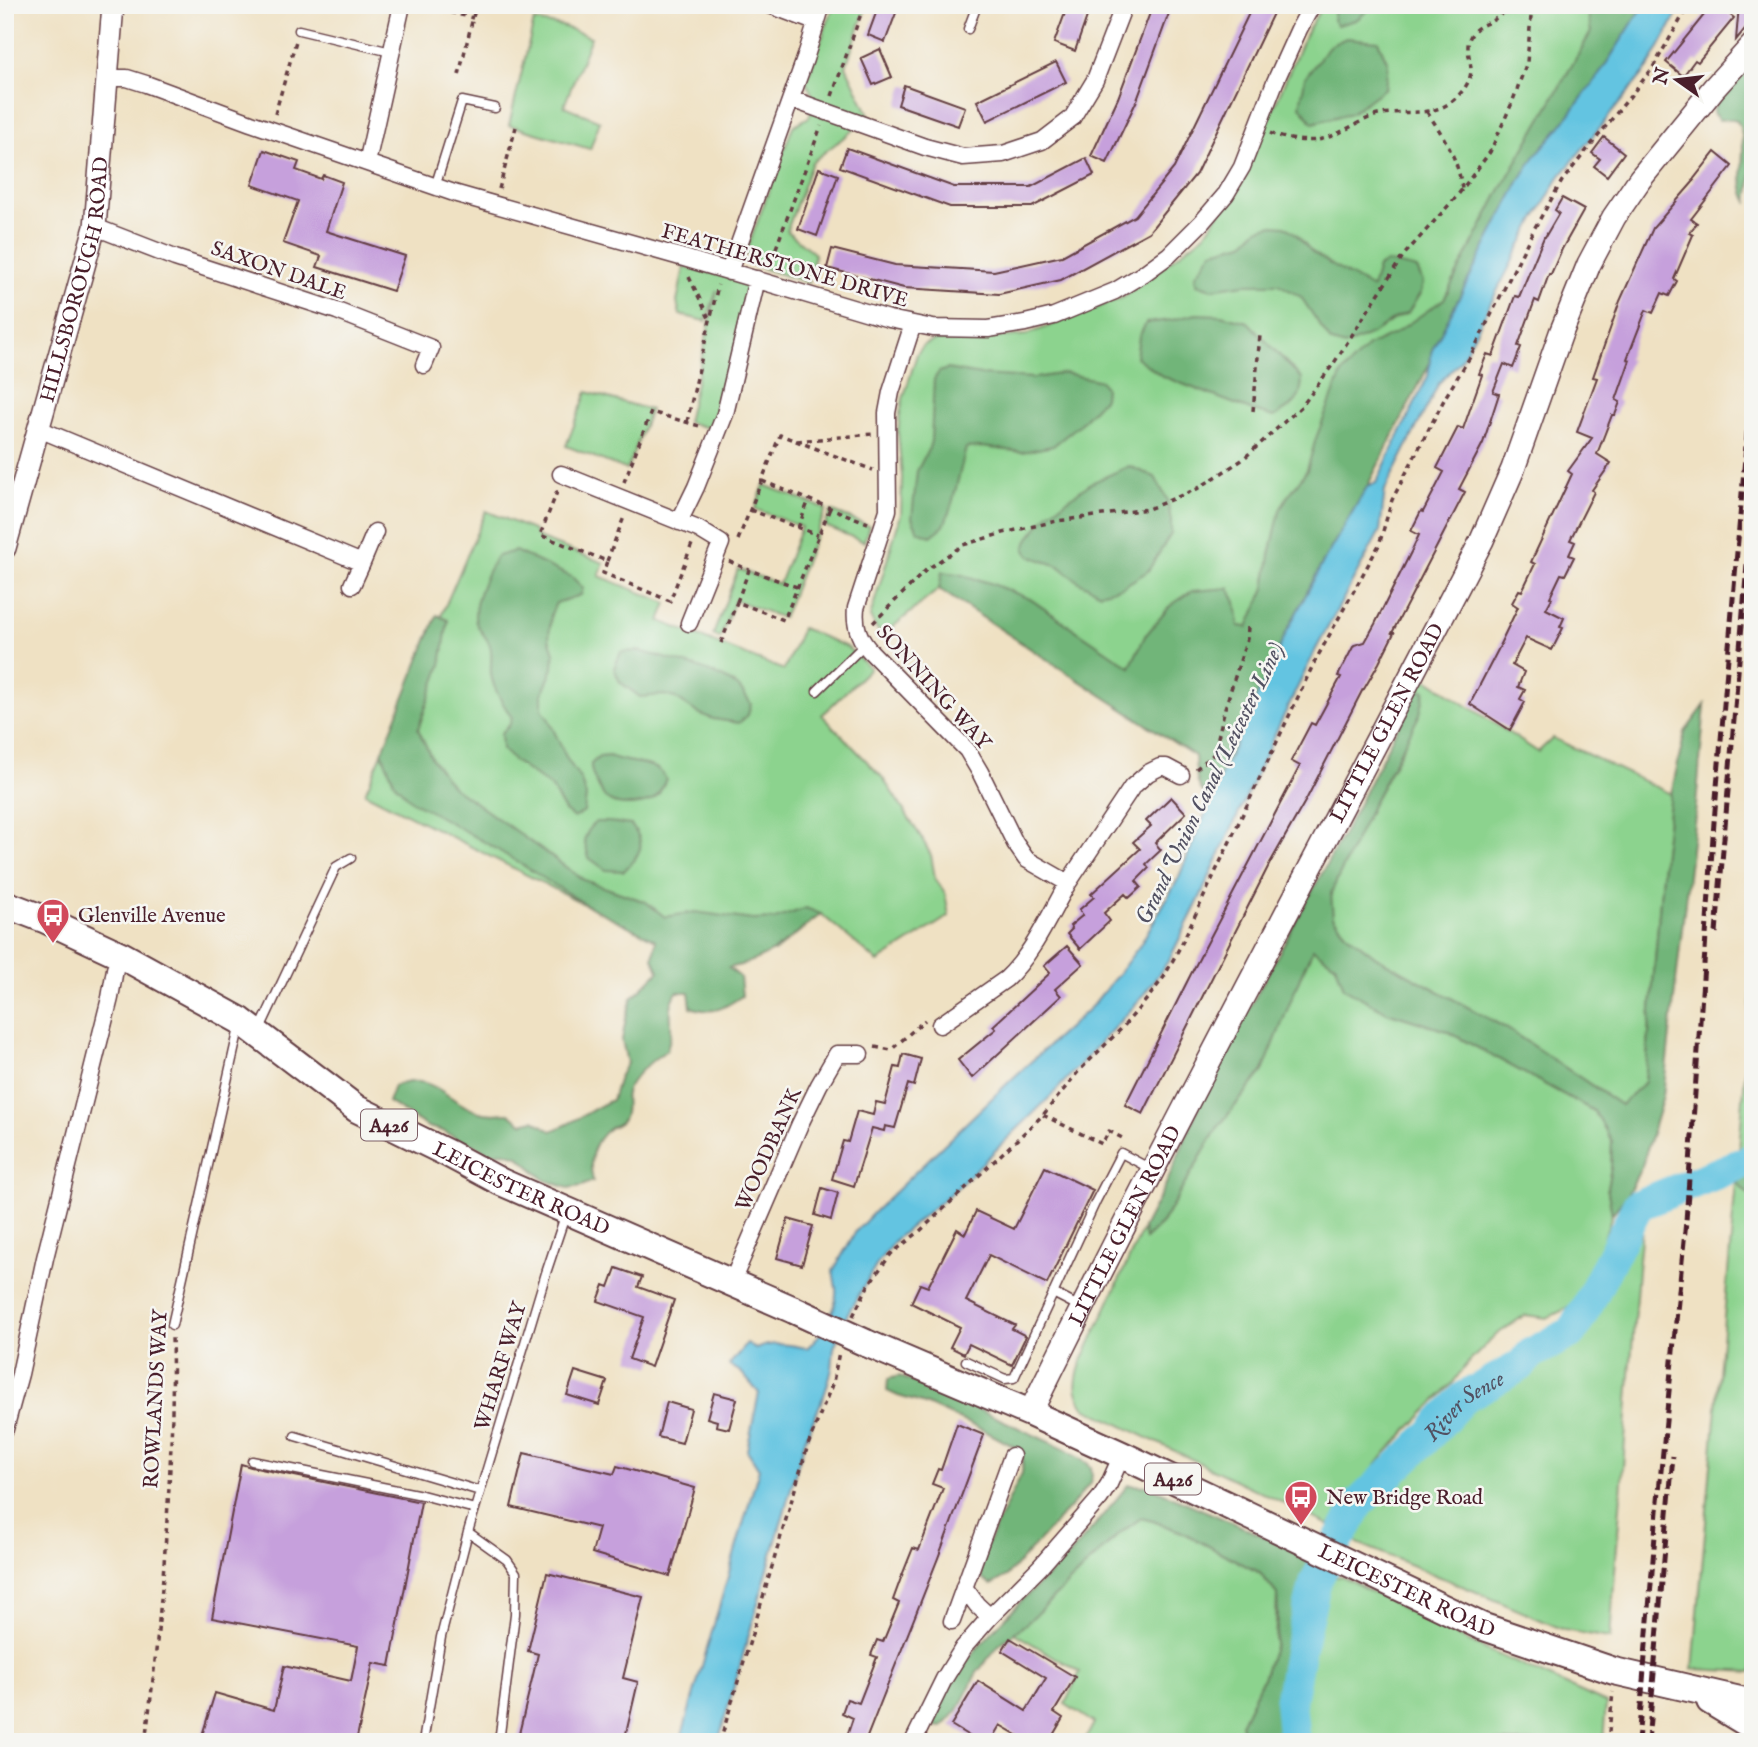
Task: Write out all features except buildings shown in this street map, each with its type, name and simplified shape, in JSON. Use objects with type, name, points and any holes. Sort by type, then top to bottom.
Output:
[{"type":"main road","name":"LITTLE GLEN ROAD","points":[[1030,1413],[1152,1169],[1482,540],[1513,469],[1560,333],[1589,264],[1640,179],[1753,45]]},
{"type":"main road","name":"LEICESTER ROAD","points":[[5,904],[121,955],[249,1028],[357,1109],[501,1182],[1030,1413],[1481,1626],[1615,1671],[1753,1703]]},
{"type":"main road","name":"LEICESTER ROAD","points":[[1691,1689],[1753,1727]]},
{"type":"street","name":"HILLSBOROUGH ROAD","points":[[5,548],[95,227],[113,5]]},
{"type":"street","points":[[367,163],[402,5]]},
{"type":"street","points":[[770,5],[816,22]]},
{"type":"street","points":[[725,271],[791,99],[822,5]]},
{"type":"street","points":[[791,99],[925,147],[963,157],[1003,154],[1042,141],[1072,118],[1095,80],[1124,5]]},
{"type":"street","name":"FEATHERSTONE DRIVE","points":[[107,78],[127,78],[146,84],[435,187],[877,316],[933,328],[988,329],[1054,316],[1115,291],[1169,255],[1226,194],[1242,167],[1280,71],[1312,5]]},
{"type":"street","name":"SAXON DALE","points":[[95,227],[175,258],[337,312],[432,348],[424,365]]},
{"type":"street","points":[[679,522],[725,414],[760,281]]},
{"type":"street","name":"SONNING WAY","points":[[913,324],[887,413],[888,510],[855,618],[862,641],[967,750],[1010,834],[1026,859],[1068,883]]},
{"type":"street","points":[[38,429],[362,563]]},
{"type":"street","points":[[561,474],[698,529],[721,543],[689,623]]},
{"type":"street","points":[[352,585],[375,532]]},
{"type":"street","points":[[940,1025],[1016,970],[1068,883],[1132,787],[1160,767],[1166,767],[1181,775]]},
{"type":"street","points":[[5,1430],[115,969],[121,955]]},
{"type":"street","name":"WOODBANK","points":[[732,1284],[818,1085],[837,1054],[860,1054]]},
{"type":"street","points":[[952,1621],[964,1587],[1009,1487],[1012,1455]]},
{"type":"street","points":[[913,1742],[944,1679],[963,1648],[1040,1567],[1100,1498],[1122,1455]]},
{"type":"street","points":[[964,1587],[990,1617]]},
{"type":"lane","points":[[968,29],[977,5]]},
{"type":"lane","points":[[299,30],[391,52]]},
{"type":"lane","points":[[435,187],[462,101],[495,108]]},
{"type":"lane","points":[[817,691],[862,641]]},
{"type":"lane","name":"ROWLANDS WAY","points":[[172,1325],[249,1028],[336,867],[351,858]]},
{"type":"lane","points":[[966,1361],[1005,1379],[1014,1378],[1121,1153],[1152,1169]]},
{"type":"lane","name":"WHARF WAY","points":[[423,1742],[441,1637],[468,1532],[567,1211]]},
{"type":"lane","points":[[1053,1293],[1082,1308]]},
{"type":"lane","points":[[295,1436],[480,1491]]},
{"type":"lane","points":[[252,1461],[422,1495],[475,1509]]},
{"type":"lane","points":[[468,1532],[507,1560],[516,1573],[515,1614],[499,1742]]},
{"type":"path","points":[[421,5],[473,18]]},
{"type":"path","points":[[459,75],[476,5]]},
{"type":"path","points":[[760,281],[826,112],[864,5]]},
{"type":"path","points":[[1259,128],[1279,137],[1314,140],[1333,136],[1378,115],[1399,111],[1427,112],[1450,104],[1466,87],[1471,71],[1468,55],[1472,35],[1476,29],[1511,5]]},
{"type":"path","points":[[862,641],[926,570],[963,545],[1056,522],[1147,509],[1197,489],[1242,460],[1302,407],[1334,363],[1403,256],[1462,189],[1489,152],[1512,103],[1527,61],[1532,5]]},
{"type":"path","points":[[853,1317],[869,1284],[891,1254],[920,1231],[1043,1115],[1164,977],[1314,663],[1380,545],[1392,500],[1446,396],[1470,357],[1534,229],[1562,181],[1653,69],[1689,5]]},
{"type":"path","points":[[270,130],[299,30]]},
{"type":"path","points":[[1427,112],[1445,138],[1460,171],[1462,189]]},
{"type":"path","points":[[495,204],[516,127]]},
{"type":"path","points":[[684,258],[684,267],[710,321]]},
{"type":"path","points":[[687,422],[710,321],[725,271]]},
{"type":"path","points":[[1253,411],[1260,335]]},
{"type":"path","points":[[698,529],[670,601],[603,573],[651,412],[718,431]]},
{"type":"path","points":[[796,442],[886,433]]},
{"type":"path","points":[[735,549],[780,435],[888,476]]},
{"type":"path","points":[[762,481],[883,529]]},
{"type":"path","points":[[568,496],[557,492],[540,535],[607,561]]},
{"type":"path","points":[[798,528],[809,499]]},
{"type":"path","points":[[737,602],[784,620],[830,508]]},
{"type":"path","points":[[750,510],[818,535]]},
{"type":"path","points":[[721,643],[749,570],[797,587]]},
{"type":"path","points":[[1181,775],[1196,770],[1214,754],[1225,708],[1247,639],[1248,627]]},
{"type":"path","points":[[860,1054],[866,1045],[891,1050],[926,1019],[940,1025]]},
{"type":"path","points":[[1043,1115],[1102,1144],[1109,1131],[1129,1141]]},
{"type":"path","name":"ROWLANDS WAY","points":[[145,1742],[154,1686],[167,1528],[173,1395],[172,1325]]},
{"type":"path","points":[[720,1742],[807,1445],[833,1382],[840,1351]]},
{"type":"path","points":[[1608,1742],[1615,1671]]},
{"type":"green space","points":[[834,5],[867,5],[846,66],[870,117],[812,162],[787,231],[815,254],[808,283],[752,265],[746,252],[793,126],[809,117],[815,100],[806,82]]},
{"type":"green space","points":[[1323,5],[1644,5],[1521,178],[1287,631],[1255,701],[1195,756],[939,589],[883,635],[870,617],[901,514],[902,477],[898,433],[903,399],[917,354],[924,345],[935,340],[1026,335],[1124,297],[1205,234],[1244,176],[1305,35]]},
{"type":"green space","points":[[1336,5],[1375,5],[1356,20],[1337,25],[1333,20]]},
{"type":"green space","points":[[1586,5],[1644,5],[1599,75],[1535,156],[1521,178],[1432,350],[1432,359],[1367,487],[1287,631],[1212,799],[1206,796],[1199,786],[1195,756],[939,589],[942,572],[990,583],[1030,599],[1130,667],[1145,636],[1170,606],[1192,591],[1229,588],[1236,602],[1239,626],[1248,627],[1265,588],[1280,510],[1307,470],[1316,438],[1342,373],[1368,346],[1394,334],[1444,299],[1502,187],[1591,32]]},
{"type":"green space","points":[[534,21],[562,26],[591,37],[564,106],[600,121],[590,149],[509,125]]},
{"type":"green space","points":[[1346,38],[1378,41],[1388,63],[1385,88],[1351,113],[1313,123],[1300,106],[1305,78],[1329,46]]},
{"type":"green space","points":[[1753,57],[1753,166],[1748,202],[1742,183],[1741,130],[1737,121],[1719,120],[1713,113],[1716,102]]},
{"type":"green space","points":[[1273,225],[1285,226],[1311,251],[1372,288],[1378,267],[1387,262],[1417,269],[1423,282],[1421,292],[1408,313],[1345,346],[1331,342],[1301,297],[1278,284],[1245,284],[1211,289],[1197,284],[1195,276],[1213,251],[1244,243],[1258,229]]},
{"type":"green space","points":[[684,267],[757,279],[718,431],[687,422],[717,290],[706,321],[680,315],[677,302]]},
{"type":"green space","points":[[1196,314],[1221,315],[1248,322],[1302,379],[1300,393],[1295,402],[1274,417],[1162,376],[1136,357],[1139,337],[1146,323]]},
{"type":"green space","points":[[947,369],[981,375],[1034,378],[1065,373],[1101,381],[1105,388],[1104,398],[1079,425],[1053,446],[1022,452],[982,447],[966,448],[944,526],[931,536],[918,531],[912,518],[917,471],[931,441],[934,379],[939,372]]},
{"type":"green space","points":[[587,392],[650,410],[627,470],[566,446]]},
{"type":"green space","points":[[1129,466],[1155,477],[1167,499],[1171,521],[1171,534],[1148,571],[1122,587],[1100,593],[1079,582],[1059,566],[1029,556],[1025,548],[1029,538],[1049,513],[1091,483]]},
{"type":"green space","points":[[764,485],[826,509],[783,618],[735,600],[720,638],[713,635],[738,569],[779,584],[801,527],[755,509]]},
{"type":"green space","points":[[486,511],[533,530],[538,538],[604,563],[599,576],[667,603],[660,621],[784,670],[802,628],[847,647],[870,668],[822,715],[882,777],[921,837],[931,855],[935,878],[945,893],[949,916],[878,962],[821,914],[774,952],[680,938],[590,907],[365,793]]},
{"type":"green space","points":[[831,511],[869,526],[864,542],[825,526]]},
{"type":"green space","points":[[515,551],[572,577],[583,588],[581,595],[556,603],[551,614],[549,638],[554,653],[553,668],[542,695],[542,709],[567,759],[581,780],[586,796],[584,812],[574,818],[565,811],[551,787],[514,761],[502,749],[501,733],[509,726],[512,718],[494,685],[491,649],[477,626],[475,616],[481,588],[497,556]]},
{"type":"green space","points":[[437,615],[448,620],[441,665],[418,729],[432,759],[452,786],[584,880],[646,902],[665,917],[695,912],[753,920],[775,919],[806,908],[821,914],[768,954],[729,968],[740,977],[742,996],[729,1004],[712,1010],[699,1009],[691,1007],[689,992],[677,992],[671,1007],[671,1034],[667,1050],[643,1069],[629,1087],[623,1119],[604,1133],[595,1145],[591,1159],[593,1181],[582,1186],[568,1188],[545,1180],[518,1156],[505,1152],[489,1153],[443,1131],[428,1127],[388,1102],[394,1086],[419,1082],[438,1088],[465,1106],[480,1112],[509,1113],[522,1123],[534,1120],[551,1131],[567,1124],[612,1100],[619,1077],[627,1063],[622,1040],[632,998],[659,971],[653,958],[656,940],[590,907],[412,801],[395,784],[382,753]]},
{"type":"green space","points":[[640,651],[703,669],[727,680],[739,688],[751,704],[748,715],[739,723],[713,719],[675,698],[664,695],[640,697],[620,682],[614,668],[621,652]]},
{"type":"green space","points":[[1425,678],[1538,752],[1553,738],[1671,794],[1645,1082],[1621,1105],[1506,1028],[1376,957],[1348,935],[1333,917],[1330,893],[1401,752],[1425,691],[1417,689]]},
{"type":"green space","points":[[1417,689],[1425,691],[1420,714],[1375,799],[1331,893],[1333,917],[1348,935],[1376,957],[1506,1028],[1621,1105],[1645,1082],[1671,794],[1685,732],[1705,705],[1663,1096],[1642,1166],[1626,1197],[1612,1214],[1607,1187],[1612,1141],[1594,1111],[1447,1031],[1387,1012],[1344,988],[1336,965],[1313,949],[1263,1071],[1218,1127],[1162,1223],[1145,1239],[1143,1228],[1166,1184],[1204,1095]]},
{"type":"green space","points":[[609,756],[659,770],[666,779],[657,796],[645,803],[633,805],[616,804],[608,800],[597,785],[591,764],[599,757]]},
{"type":"green space","points":[[596,822],[631,825],[636,832],[640,849],[624,871],[606,870],[589,858],[584,840],[590,827]]},
{"type":"green space","points":[[1313,948],[1336,965],[1387,1012],[1447,1031],[1594,1111],[1612,1141],[1607,1187],[1612,1214],[1594,1271],[1581,1294],[1568,1308],[1547,1318],[1525,1315],[1496,1335],[1385,1454],[1329,1525],[1085,1408],[1076,1386],[1081,1363],[1143,1228],[1145,1239],[1162,1223],[1218,1127],[1263,1071]]},
{"type":"green space","points":[[1753,974],[1753,1145],[1738,1162]]},
{"type":"green space","points":[[1753,1161],[1753,1672],[1693,1669],[1736,1182]]},
{"type":"green space","points":[[1753,1175],[1753,1199],[1736,1182]]},
{"type":"green space","points":[[1642,1228],[1610,1638],[1564,1630],[1355,1542],[1351,1535],[1359,1516],[1384,1496],[1488,1380],[1513,1363],[1561,1345],[1582,1330],[1623,1244]]},
{"type":"green space","points":[[899,1376],[1064,1449],[1091,1467],[1090,1483],[1078,1498],[1007,1576],[991,1585],[982,1579],[982,1563],[987,1545],[1022,1473],[1023,1459],[1017,1448],[985,1431],[925,1404],[887,1391],[888,1379]]},
{"type":"green space","points":[[1128,1485],[1148,1486],[1293,1549],[1310,1564],[1285,1676],[1282,1742],[1255,1742],[1245,1738],[1241,1724],[1263,1678],[1275,1644],[1277,1594],[1260,1573],[1182,1532],[1141,1518],[1119,1534],[1028,1622],[999,1645],[976,1674],[958,1710],[943,1727],[933,1726],[931,1718],[971,1655],[1023,1599],[1070,1555]]},
{"type":"green space","points":[[1141,1518],[1182,1532],[1260,1573],[1277,1594],[1275,1644],[1263,1678],[1241,1724],[1245,1738],[1255,1742],[1084,1742],[1094,1723],[1065,1704],[1080,1672],[1014,1633],[1119,1534]]},
{"type":"green space","points":[[1342,1576],[1454,1635],[1606,1703],[1603,1742],[1300,1742],[1294,1699],[1321,1579]]},
{"type":"water","points":[[1644,5],[1682,5],[1648,68],[1558,179],[1461,360],[1439,383],[1385,490],[1380,531],[1315,651],[1169,960],[1138,1002],[1052,1095],[957,1188],[896,1239],[879,1261],[848,1313],[834,1348],[832,1369],[825,1393],[805,1440],[718,1742],[680,1742],[759,1469],[747,1450],[759,1393],[741,1372],[729,1365],[747,1343],[756,1349],[775,1344],[807,1348],[813,1342],[824,1328],[835,1304],[833,1271],[856,1231],[1013,1078],[1092,1006],[1140,945],[1178,879],[1225,766],[1287,631],[1367,487],[1376,483],[1428,376],[1432,350],[1521,178],[1535,156],[1599,75]]},
{"type":"waterway","name":"River Sence","points":[[1294,1742],[1290,1702],[1316,1580],[1360,1502],[1424,1441],[1464,1397],[1520,1366],[1532,1353],[1572,1332],[1638,1205],[1753,1159]]},
{"type":"railway","points":[[1638,1742],[1657,1511],[1686,1221],[1714,822],[1753,364]]},
{"type":"railway","points":[[1716,933],[1753,494]]},
{"type":"railway","points":[[1648,1742],[1673,1456]]},
{"type":"place","name":"Glenville Avenue","points":[[53,945]]},
{"type":"place","name":"New Bridge Road","points":[[1301,1527]]},
{"type":"water label","name":"Grand Union Canal (Leicester Line)","points":[[1209,783]]}]
